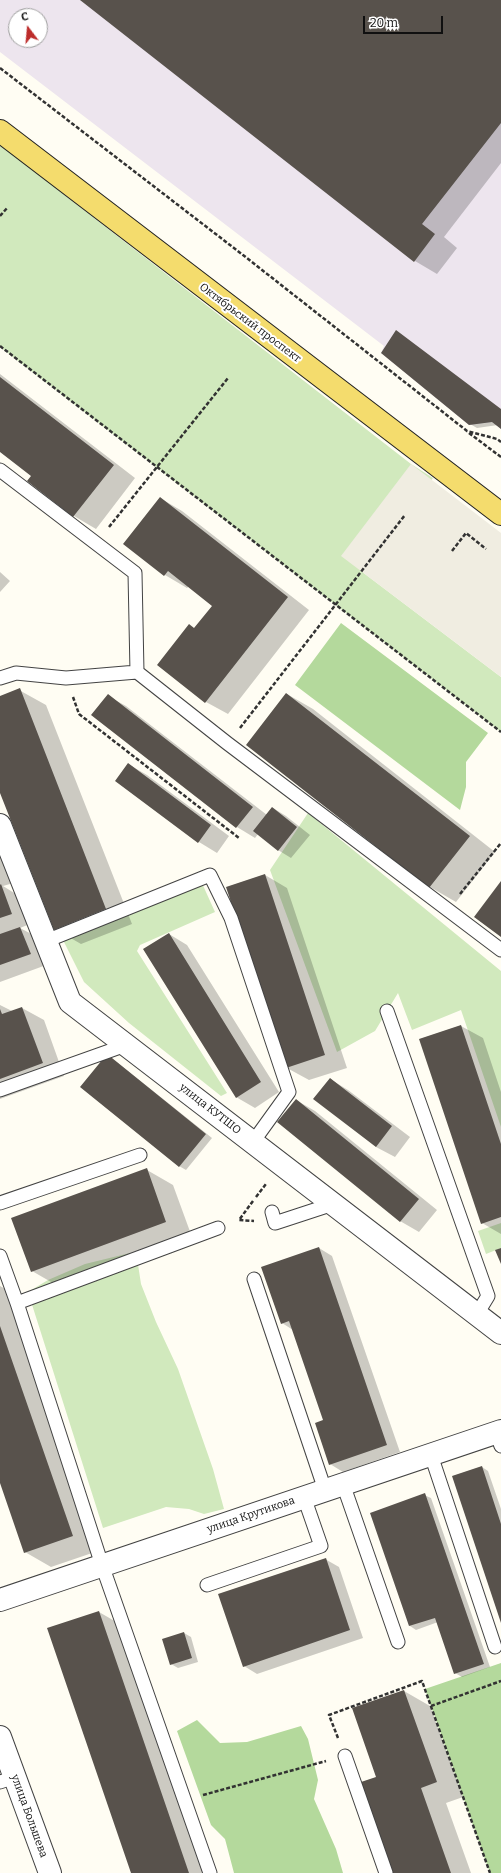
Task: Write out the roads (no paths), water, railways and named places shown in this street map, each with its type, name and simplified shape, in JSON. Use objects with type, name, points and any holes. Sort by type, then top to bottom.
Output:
[{"type":"main road","name":"Октябрьский проспект","points":[[0,131],[501,514]]},
{"type":"street","name":"улица КУТШО","points":[[0,825],[70,1002],[501,1333]]},
{"type":"street","name":"улица Крутикова","points":[[0,1600],[430,1455],[499,1437]]},
{"type":"street","name":"улица Большева","points":[[0,1737],[7,1780],[50,1873]]},
{"type":"lane","points":[[0,470],[135,573],[137,672]]},
{"type":"lane","points":[[0,678],[16,673],[66,678],[137,672],[227,744],[501,950]]},
{"type":"lane","points":[[46,941],[210,875],[231,918],[289,1092],[253,1142]]},
{"type":"lane","points":[[387,1011],[488,1296],[477,1314]]},
{"type":"lane","points":[[0,1090],[126,1045]]},
{"type":"lane","points":[[0,1203],[140,1155]]},
{"type":"lane","points":[[272,1212],[275,1223],[333,1204]]},
{"type":"lane","points":[[17,1303],[218,1228]]},
{"type":"lane","points":[[0,1256],[17,1303],[102,1565],[210,1873]]},
{"type":"lane","points":[[254,1279],[334,1487],[398,1642]]},
{"type":"lane","points":[[430,1455],[495,1647]]},
{"type":"lane","points":[[207,1585],[321,1546],[304,1497]]},
{"type":"lane","points":[[345,1756],[386,1873]]}]
